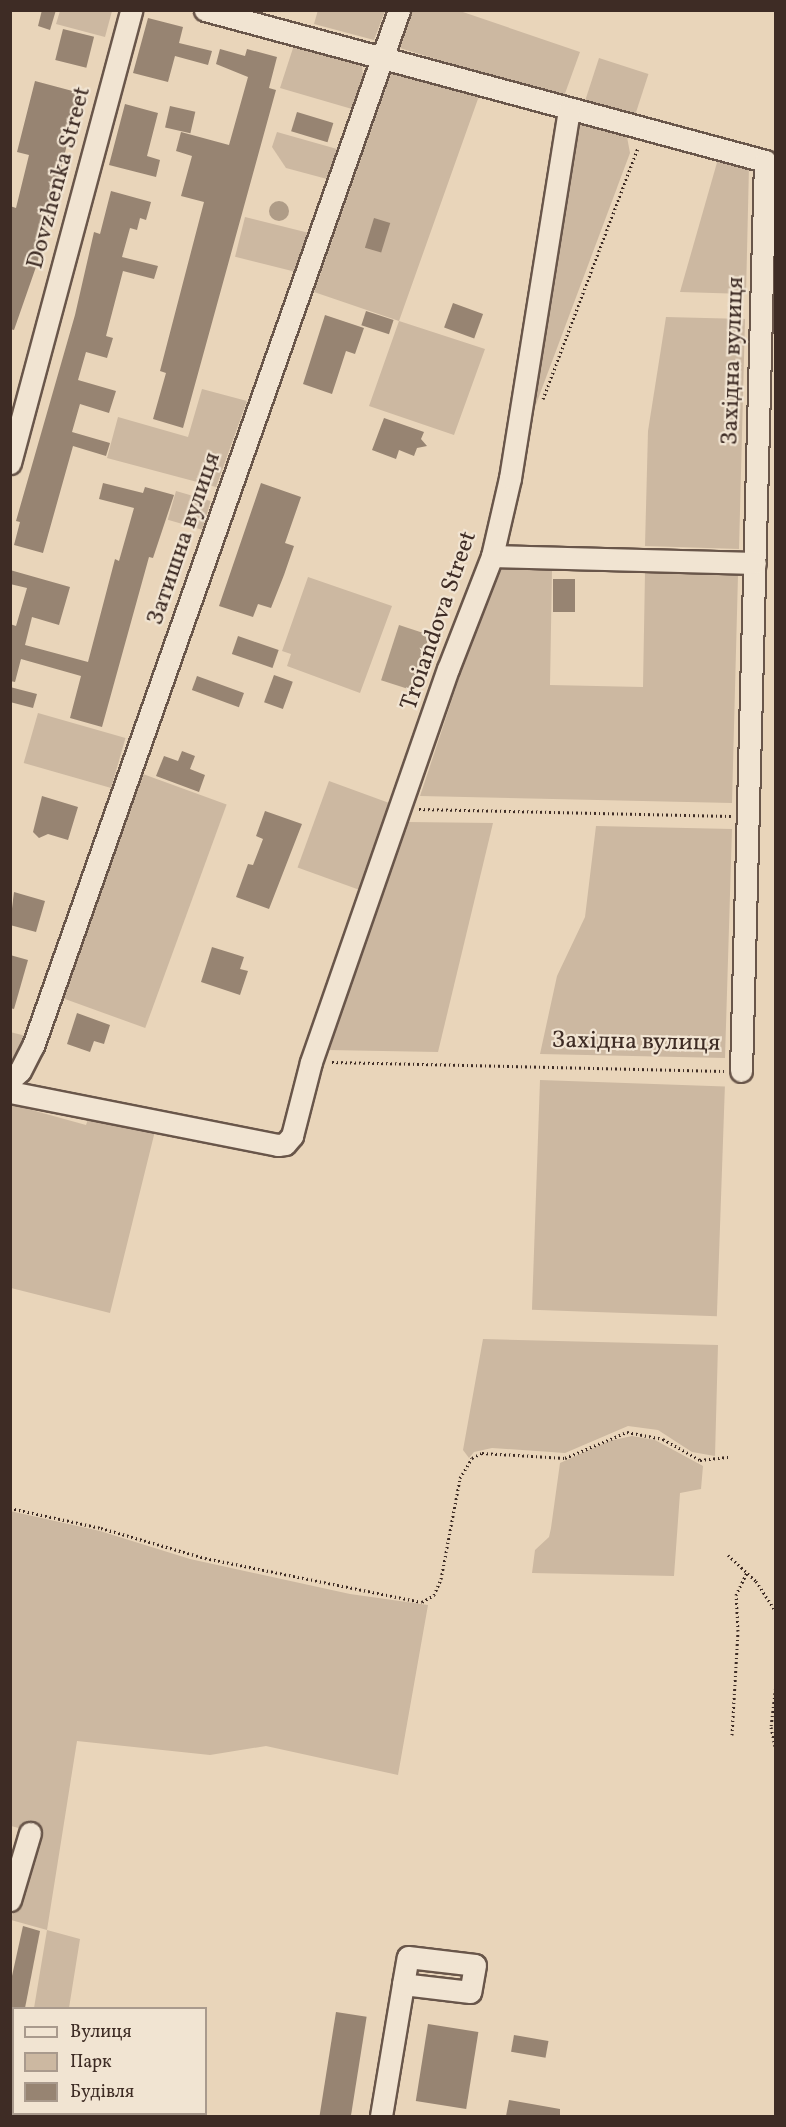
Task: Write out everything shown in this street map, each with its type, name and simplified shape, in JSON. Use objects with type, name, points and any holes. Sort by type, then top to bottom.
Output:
[{"type":"street","name":"Dovzhenka Street","points":[[10,463],[131,10]]},
{"type":"street","points":[[206,10],[381,61],[644,131]]},
{"type":"street","name":"Затишна вулиця","points":[[10,1080],[20,1071],[33,1046],[399,10]]},
{"type":"street","name":"Troiandova Street","points":[[10,1092],[278,1145],[285,1144],[292,1136],[311,1062],[403,808],[448,669],[492,556],[510,478],[569,111]]},
{"type":"street","name":"Західна вулиця","points":[[644,131],[765,161],[741,1071]]},
{"type":"street","points":[[492,556],[754,563]]},
{"type":"street","points":[[10,1900],[30,1833]]},
{"type":"street","points":[[381,2116],[403,1984]]},
{"type":"path","points":[[539,410],[644,131]]},
{"type":"path","points":[[403,808],[748,816]]},
{"type":"path","name":"Західна вулиця","points":[[311,1062],[741,1071]]},
{"type":"path","points":[[10,1508],[100,1528],[205,1558],[422,1602],[434,1595],[441,1579],[460,1478],[472,1458],[483,1453],[565,1458],[627,1432],[663,1439],[700,1460],[730,1457]]},
{"type":"path","points":[[728,1555],[747,1572],[776,1612]]},
{"type":"path","points":[[732,1734],[738,1631],[736,1595],[747,1572]]},
{"type":"path","points":[[776,1684],[771,1727],[776,1751]]},
{"type":"green space","points":[[318,10],[385,11],[374,40],[314,24]]},
{"type":"green space","points":[[457,10],[580,52],[563,99],[400,48],[413,11]]},
{"type":"green space","points":[[60,11],[112,11],[105,37],[56,24]]},
{"type":"green space","points":[[294,45],[362,65],[363,76],[352,109],[280,88]]},
{"type":"green space","points":[[599,58],[648,74],[634,119],[584,103]]},
{"type":"green space","points":[[392,71],[479,96],[399,321],[314,292]]},
{"type":"green space","points":[[576,121],[627,137],[630,153],[529,423]]},
{"type":"green space","points":[[277,132],[337,149],[327,179],[286,168],[272,147]]},
{"type":"green space","points":[[718,159],[749,166],[746,294],[680,292]]},
{"type":"green space","points":[[245,217],[307,232],[297,272],[235,257]]},
{"type":"green space","points":[[666,317],[745,319],[739,549],[645,546],[648,431]]},
{"type":"green space","points":[[399,321],[485,349],[454,435],[369,406]]},
{"type":"green space","points":[[202,389],[247,401],[216,487],[107,458],[118,417],[188,437]]},
{"type":"green space","points":[[176,491],[211,501],[202,530],[168,520]]},
{"type":"green space","points":[[496,567],[552,570],[550,685],[643,687],[645,572],[738,575],[732,803],[420,796]]},
{"type":"green space","points":[[308,577],[392,606],[360,693],[287,666],[291,654],[282,651]]},
{"type":"green space","points":[[38,713],[125,738],[111,788],[24,763]]},
{"type":"green space","points":[[143,774],[227,804],[145,1028],[62,998]]},
{"type":"green space","points":[[329,781],[392,804],[360,890],[298,867]]},
{"type":"green space","points":[[408,822],[493,823],[438,1052],[328,1050]]},
{"type":"green space","points":[[596,826],[732,829],[725,1058],[540,1054],[557,976],[585,917]]},
{"type":"green space","points":[[10,1032],[26,1036],[10,1069]]},
{"type":"green space","points":[[540,1080],[725,1086],[717,1316],[532,1310]]},
{"type":"green space","points":[[10,1104],[86,1125],[90,1113],[156,1127],[110,1313],[11,1288]]},
{"type":"green space","points":[[483,1339],[718,1345],[715,1456],[692,1452],[658,1430],[628,1426],[565,1453],[492,1448],[474,1452],[469,1458],[463,1450]]},
{"type":"green space","points":[[632,1436],[655,1440],[703,1466],[701,1489],[680,1493],[674,1576],[532,1573],[535,1550],[549,1537],[560,1463],[609,1441]]},
{"type":"green space","points":[[10,1511],[100,1531],[190,1559],[350,1594],[428,1605],[398,1775],[266,1746],[210,1755],[77,1741],[47,1930],[11,1920],[34,1832],[11,1826]]},
{"type":"green space","points":[[47,1930],[80,1939],[69,2007],[34,2007]]},
{"type":"shaded area","points":[[279,201],[286,204],[289,211],[286,218],[279,221],[272,218],[269,211],[272,204]]},
{"type":"shaded area","points":[[399,625],[429,635],[412,690],[381,680]]},
{"type":"building","points":[[42,10],[56,10],[50,30],[38,26]]},
{"type":"building","points":[[148,18],[183,27],[179,43],[212,51],[208,65],[175,56],[168,82],[133,73]]},
{"type":"building","points":[[63,29],[94,37],[86,68],[55,60]]},
{"type":"building","points":[[220,49],[245,56],[247,49],[277,57],[269,88],[276,90],[183,428],[153,419],[166,373],[160,371],[204,202],[181,196],[192,156],[176,151],[181,132],[229,145],[248,77],[216,64]]},
{"type":"building","points":[[35,81],[80,93],[37,264],[14,330],[10,329],[10,206],[16,208],[29,155],[17,152]]},
{"type":"building","points":[[125,104],[158,113],[147,156],[160,160],[156,177],[109,165]]},
{"type":"building","points":[[170,106],[195,112],[190,133],[165,127]]},
{"type":"building","points":[[297,112],[333,123],[327,142],[291,131]]},
{"type":"building","points":[[111,191],[151,202],[146,220],[140,218],[137,230],[130,228],[122,257],[158,266],[154,279],[123,271],[106,336],[113,338],[107,358],[86,352],[78,380],[116,391],[109,413],[80,404],[72,432],[110,443],[106,456],[73,446],[43,553],[14,545],[20,522],[16,521],[75,315],[94,232],[100,234]]},
{"type":"building","points":[[374,218],[390,223],[381,253],[365,248]]},
{"type":"building","points":[[453,303],[483,314],[474,338],[444,327]]},
{"type":"building","points":[[366,311],[394,320],[389,334],[361,325]]},
{"type":"building","points":[[325,315],[364,328],[355,354],[346,351],[332,394],[303,384]]},
{"type":"building","points":[[384,418],[424,432],[421,439],[427,446],[417,448],[414,456],[399,450],[396,459],[372,450]]},
{"type":"building","points":[[103,483],[143,493],[145,487],[174,495],[153,558],[149,557],[102,727],[70,718],[81,676],[21,659],[15,682],[10,681],[10,624],[16,626],[27,588],[10,584],[10,570],[70,587],[59,625],[32,617],[25,645],[88,662],[115,559],[119,561],[134,508],[99,499]]},
{"type":"building","points":[[261,483],[301,497],[285,543],[294,546],[271,608],[258,604],[253,617],[219,606]]},
{"type":"building","points":[[553,579],[575,579],[575,612],[553,612]]},
{"type":"building","points":[[238,636],[279,650],[272,668],[232,654]]},
{"type":"building","points":[[274,675],[293,682],[283,709],[264,702]]},
{"type":"building","points":[[197,676],[244,693],[239,707],[192,690]]},
{"type":"building","points":[[10,687],[37,694],[33,708],[10,702]]},
{"type":"building","points":[[182,751],[195,756],[190,769],[205,775],[199,792],[156,776],[164,756],[178,761]]},
{"type":"building","points":[[42,796],[78,807],[68,840],[48,834],[39,838],[33,832]]},
{"type":"building","points":[[265,811],[302,824],[269,909],[236,897],[248,864],[253,865],[263,839],[256,836]]},
{"type":"building","points":[[14,892],[45,901],[36,932],[10,925]]},
{"type":"building","points":[[212,947],[244,957],[240,969],[248,971],[240,995],[201,982]]},
{"type":"building","points":[[10,955],[28,960],[14,1009],[10,1008]]},
{"type":"building","points":[[77,1013],[110,1025],[104,1044],[94,1041],[90,1052],[67,1044]]},
{"type":"building","points":[[23,1926],[40,1931],[25,2007],[10,2008],[10,1985]]},
{"type":"building","points":[[336,2012],[367,2017],[351,2116],[320,2116]]},
{"type":"building","points":[[428,2024],[478,2032],[466,2109],[416,2101]]},
{"type":"building","points":[[514,2035],[548,2041],[546,2058],[511,2052]]},
{"type":"building","points":[[509,2100],[560,2109],[560,2116],[506,2116]]}]
